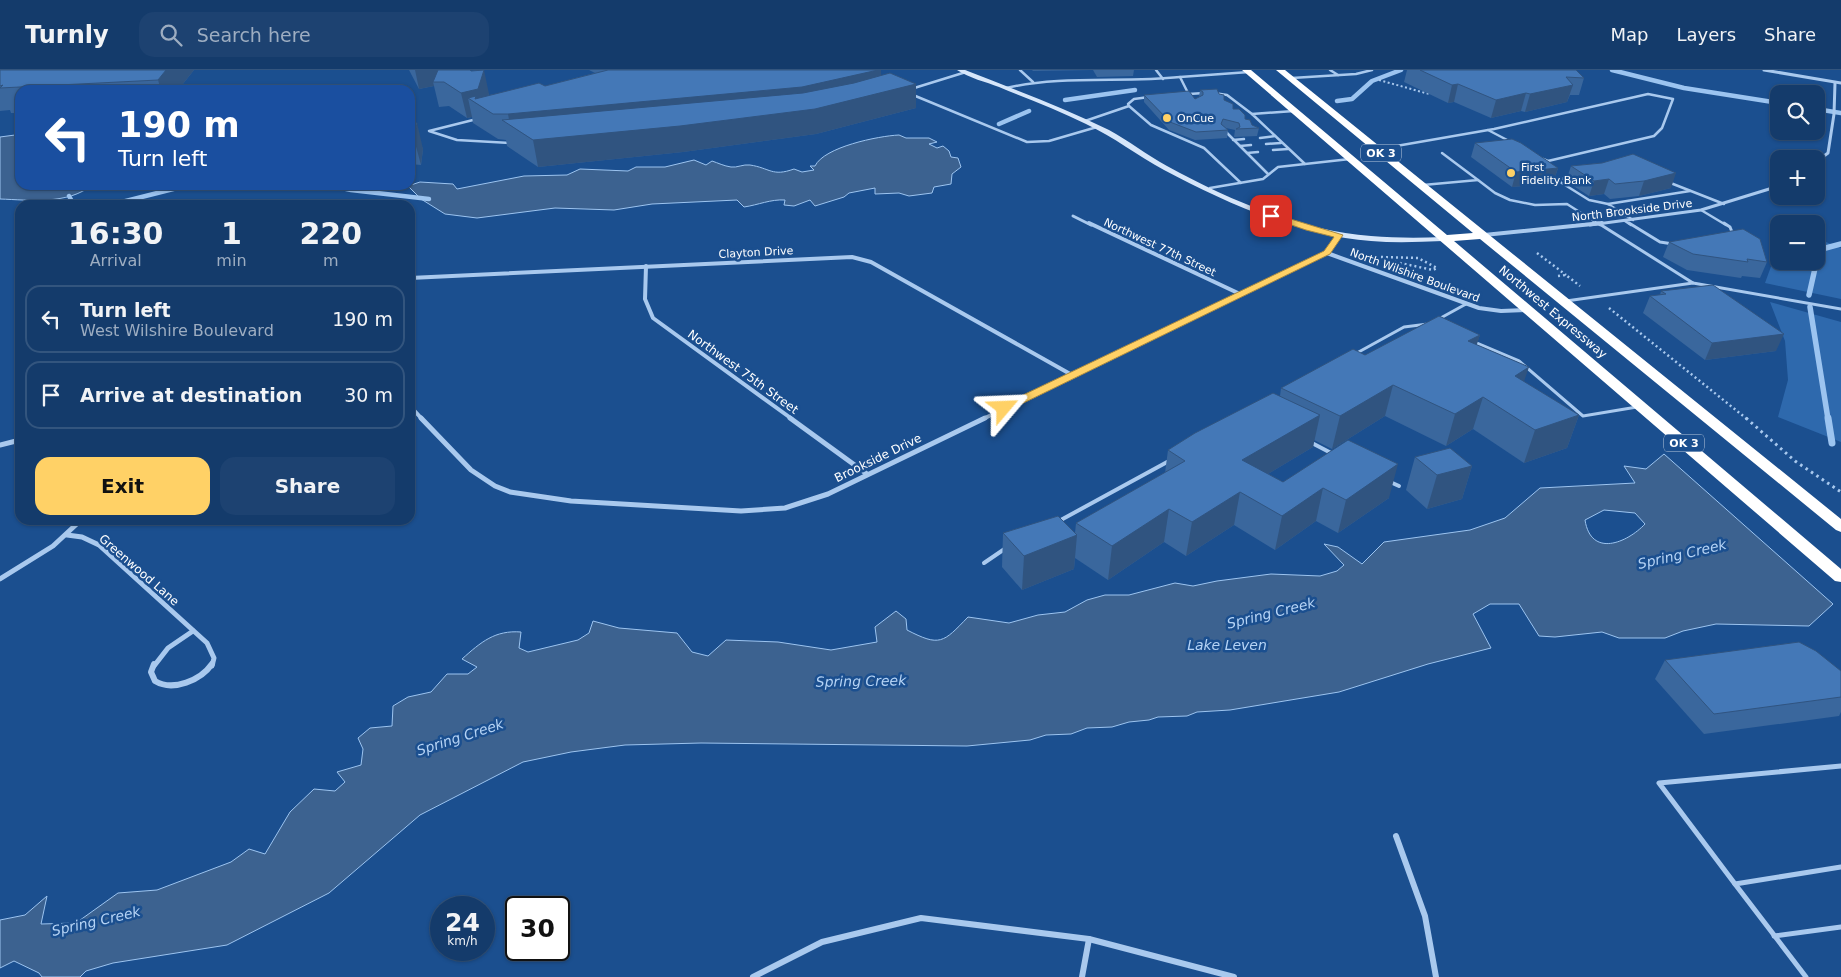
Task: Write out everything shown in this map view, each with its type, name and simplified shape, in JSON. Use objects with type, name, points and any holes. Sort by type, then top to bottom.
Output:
[{"type":"highway","name":"Northwest Expressway","points":[[1280,70],[1841,527]]},
{"type":"highway","name":"Northwest Expressway","points":[[1248,71],[1841,577]]},
{"type":"highway","points":[[1444,239],[1483,235]]},
{"type":"main road","points":[[963,71],[1085,121],[1127,142],[1164,167],[1271,216],[1308,229],[1339,235],[1403,242],[1444,239]]},
{"type":"street","points":[[1764,70],[1841,84]]},
{"type":"street","points":[[1825,155],[1828,153],[1834,114],[1835,83]]},
{"type":"street","name":"North Brookside Drive","points":[[1483,235],[1625,221],[1701,210],[1770,189]]},
{"type":"street","name":"Northwest 77th Street","points":[[1073,216],[1240,294]]},
{"type":"street","name":"Brookside Drive","points":[[415,411],[481,478],[497,487],[533,496],[738,510],[770,510],[810,501],[1327,252],[1339,235]]},
{"type":"street","name":"North Wilshire Boulevard","points":[[1327,252],[1466,304],[1492,311],[1528,309]]},
{"type":"street","name":"Clayton Drive","points":[[415,278],[840,257],[864,259],[1072,375]]},
{"type":"street","name":"Northwest 75th Street","points":[[646,266],[643,293],[647,310],[653,318],[867,474]]},
{"type":"street","points":[[0,445],[15,441]]},
{"type":"street","points":[[0,579],[45,553],[67,535],[76,525]]},
{"type":"street","name":"Greenwood Lane","points":[[67,535],[82,537],[99,545],[193,631],[211,648],[214,657],[211,668],[198,678],[182,684],[165,686],[155,681],[151,672],[155,661],[167,649],[193,631]]},
{"type":"street","points":[[1396,836],[1425,916],[1436,977]]},
{"type":"street","points":[[753,977],[822,942],[921,918],[1089,939],[1234,977]]},
{"type":"street","points":[[1082,977],[1089,939]]},
{"type":"lane","points":[[1020,70],[1033,82]]},
{"type":"lane","points":[[1156,70],[1163,79]]},
{"type":"lane","points":[[1190,70],[1194,75]]},
{"type":"lane","points":[[1330,70],[1338,75]]},
{"type":"lane","points":[[1290,78],[1356,74],[1372,70]]},
{"type":"lane","points":[[903,91],[963,71]]},
{"type":"lane","points":[[1006,88],[1033,82],[1163,79],[1248,71]]},
{"type":"lane","points":[[1180,76],[1192,101]]},
{"type":"lane","points":[[1179,95],[1222,93],[1233,99],[1251,113],[1305,164]]},
{"type":"lane","points":[[1377,149],[1488,130],[1648,94],[1673,99],[1662,128],[1654,136],[1548,161],[1540,157]]},
{"type":"lane","points":[[912,95],[1028,142],[1049,141],[1097,127]]},
{"type":"lane","points":[[1085,121],[1129,106],[1128,104],[1134,99],[1152,97]]},
{"type":"lane","points":[[1226,99],[1233,99]]},
{"type":"lane","points":[[1233,104],[1240,104]]},
{"type":"lane","points":[[1129,106],[1151,124],[1204,148],[1241,183]]},
{"type":"lane","points":[[1242,113],[1294,111]]},
{"type":"lane","points":[[486,117],[429,131],[436,136],[468,141],[514,143]]},
{"type":"lane","points":[[1254,124],[1262,124]]},
{"type":"lane","points":[[1223,130],[1268,174]]},
{"type":"lane","points":[[1261,130],[1268,130]]},
{"type":"lane","points":[[1488,130],[1518,146]]},
{"type":"lane","points":[[1227,133],[1236,133]]},
{"type":"lane","points":[[1260,138],[1275,136]]},
{"type":"lane","points":[[1234,140],[1244,139]]},
{"type":"lane","points":[[1266,144],[1282,143]]},
{"type":"lane","points":[[1240,146],[1251,145]]},
{"type":"lane","points":[[1273,150],[1289,149]]},
{"type":"lane","points":[[1246,153],[1258,152]]},
{"type":"lane","points":[[1442,152],[1495,193],[1510,200],[1535,205],[1567,204],[1595,224],[1693,283]]},
{"type":"lane","points":[[1210,188],[1263,179],[1278,167],[1351,159]]},
{"type":"lane","points":[[1576,175],[1557,180],[1589,200],[1608,204],[1633,220]]},
{"type":"lane","points":[[1421,185],[1478,180]]},
{"type":"lane","points":[[1664,180],[1724,204]]},
{"type":"lane","points":[[1608,204],[1690,191]]},
{"type":"lane","points":[[1701,210],[1730,228],[1732,232],[1725,234]]},
{"type":"lane","points":[[1625,221],[1660,242],[1678,243]]},
{"type":"lane","points":[[1564,301],[1693,283],[1841,309]]},
{"type":"lane","points":[[1353,356],[1404,326],[1431,324],[1466,304]]},
{"type":"lane","points":[[1466,338],[1519,361],[1583,416],[1642,406]]},
{"type":"lane","points":[[1304,439],[1338,456]]},
{"type":"lane","points":[[1057,522],[1176,457]]},
{"type":"lane","points":[[1382,478],[1399,486]]},
{"type":"lane","points":[[984,563],[1013,544]]},
{"type":"lane","points":[[1806,977],[1659,783],[1841,766]]},
{"type":"lane","points":[[1734,884],[1841,868]]},
{"type":"lane","points":[[1774,936],[1841,927]]},
{"type":"path","points":[[1389,83],[1429,94]]},
{"type":"path","points":[[1537,253],[1566,275]]},
{"type":"path","points":[[1744,416],[1795,461],[1841,492]]},
{"type":"shaded area","points":[[1825,242],[1841,248],[1841,299],[1765,283],[1770,269],[1825,270]]},
{"type":"shaded area","points":[[1770,302],[1841,322],[1841,442],[1778,417],[1788,380],[1785,341]]},
{"type":"water","points":[[15,135],[15,190],[84,190],[72,196],[48,200],[0,199],[0,137]]},
{"type":"water","points":[[899,135],[906,138],[929,138],[937,142],[929,144],[937,148],[943,146],[949,151],[951,157],[958,158],[961,167],[952,174],[951,184],[934,187],[932,193],[909,196],[899,193],[875,194],[875,188],[849,193],[844,197],[815,206],[810,200],[794,206],[784,205],[785,200],[780,200],[744,207],[737,200],[652,204],[614,210],[555,208],[477,218],[445,214],[421,199],[412,190],[415,190],[415,184],[420,182],[453,184],[457,189],[524,176],[567,175],[580,169],[628,171],[636,167],[665,167],[694,160],[706,165],[712,161],[731,167],[750,165],[776,172],[794,169],[802,172],[814,170],[810,166],[815,166],[820,159],[840,148],[878,138]]},
{"type":"water","name":"Lake Leven","points":[[1664,454],[1833,604],[1809,626],[1716,624],[1683,631],[1665,638],[1619,638],[1602,632],[1555,637],[1539,636],[1519,604],[1490,604],[1473,614],[1491,648],[1428,664],[1339,692],[1230,710],[1197,712],[1187,716],[1158,717],[1112,727],[1087,728],[1071,734],[1046,735],[1030,740],[967,746],[701,743],[625,745],[571,752],[523,762],[420,815],[329,893],[227,945],[113,963],[86,971],[80,977],[42,977],[39,973],[14,961],[0,968],[0,920],[25,915],[47,896],[41,924],[76,923],[118,893],[157,890],[231,862],[249,849],[265,854],[290,812],[314,789],[335,791],[345,782],[337,772],[361,765],[363,749],[358,738],[370,728],[392,726],[393,706],[408,697],[431,692],[447,674],[468,674],[477,667],[462,659],[482,642],[496,635],[521,632],[519,648],[528,652],[578,640],[589,633],[593,621],[619,628],[677,633],[692,652],[708,656],[726,640],[778,642],[831,650],[877,642],[875,627],[896,611],[906,619],[907,630],[927,639],[940,640],[953,632],[968,617],[1009,623],[1038,615],[1065,612],[1087,600],[1105,595],[1129,595],[1175,583],[1193,586],[1271,574],[1320,576],[1337,571],[1344,565],[1324,544],[1338,547],[1362,564],[1384,542],[1470,530],[1505,518],[1540,488],[1635,483],[1624,466],[1646,469]],"holes":[[[1604,510],[1635,513],[1645,524],[1629,537],[1610,543],[1602,543],[1594,539],[1589,532],[1585,520]]]},
{"type":"building","points":[[0,70],[166,70],[158,80],[59,85],[15,85],[15,87],[0,88],[3,85],[0,86]]},
{"type":"building","points":[[438,70],[484,70],[478,89],[461,93],[444,82],[433,82]]},
{"type":"building","points":[[608,70],[878,70],[802,87],[508,114],[493,114],[468,98],[476,96],[475,99],[539,83],[545,86]]},
{"type":"building","points":[[1420,70],[1576,70],[1584,78],[1566,77],[1573,85],[1496,100],[1458,84],[1452,85]]},
{"type":"building","points":[[890,73],[916,84],[815,109],[680,126],[533,140],[502,120],[803,93],[854,83]]},
{"type":"building","points":[[1217,89],[1219,94],[1224,95],[1224,100],[1233,104],[1233,109],[1239,109],[1245,115],[1245,119],[1250,120],[1252,125],[1259,128],[1236,129],[1240,127],[1239,123],[1223,119],[1221,124],[1228,130],[1196,132],[1170,122],[1144,95],[1189,91],[1195,99],[1203,95],[1203,92],[1200,90]]},
{"type":"building","points":[[1512,139],[1558,168],[1516,172],[1475,143]]},
{"type":"building","points":[[1633,154],[1676,173],[1644,181],[1615,184],[1609,179],[1594,181],[1571,166],[1602,163]]},
{"type":"building","points":[[1743,229],[1760,239],[1767,262],[1747,259],[1748,262],[1693,254],[1669,242]]},
{"type":"building","points":[[1713,285],[1784,334],[1712,343],[1650,296],[1666,294],[1661,291]]},
{"type":"building","points":[[1439,316],[1480,335],[1468,341],[1529,367],[1515,376],[1579,415],[1535,430],[1483,397],[1455,414],[1393,385],[1340,416],[1281,388],[1353,349],[1365,355]]},
{"type":"building","points":[[1273,393],[1320,415],[1242,460],[1283,482],[1348,440],[1398,464],[1346,500],[1323,488],[1282,516],[1240,492],[1192,522],[1169,509],[1112,546],[1076,523],[1185,461],[1168,450],[1195,433]]},
{"type":"building","points":[[1450,448],[1472,466],[1437,475],[1415,457]]},
{"type":"building","points":[[1058,516],[1077,535],[1024,556],[1003,533]]},
{"type":"building","points":[[1799,642],[1816,651],[1841,671],[1841,697],[1714,714],[1665,660]]},
{"type":"waterway","points":[[1337,101],[1352,99],[1372,81],[1401,70]]},
{"type":"waterway","points":[[1612,70],[1684,88],[1770,102]]},
{"type":"waterway","points":[[1065,100],[1135,90]]},
{"type":"waterway","points":[[1825,110],[1841,113]]},
{"type":"waterway","points":[[999,124],[1029,111]]},
{"type":"waterway","points":[[130,200],[169,190]]},
{"type":"waterway","points":[[351,190],[429,199]]},
{"type":"waterway","points":[[69,196],[71,200]]},
{"type":"waterway","name":"Spring Creek","points":[[1809,295],[1818,255],[1822,249],[1841,244]]},
{"type":"waterway","name":"Spring Creek","points":[[1810,307],[1828,419]]},
{"type":"waterway","name":"Spring Creek","points":[[1828,418],[1832,443]]},
{"type":"place","name":"OnCue","points":[[1167,118]]},
{"type":"place","name":"First Fidelity Bank","points":[[1511,173]]},
{"type":"route","points":[[1004,408],[1327,252],[1339,235],[1308,229],[1271,216]]}]
